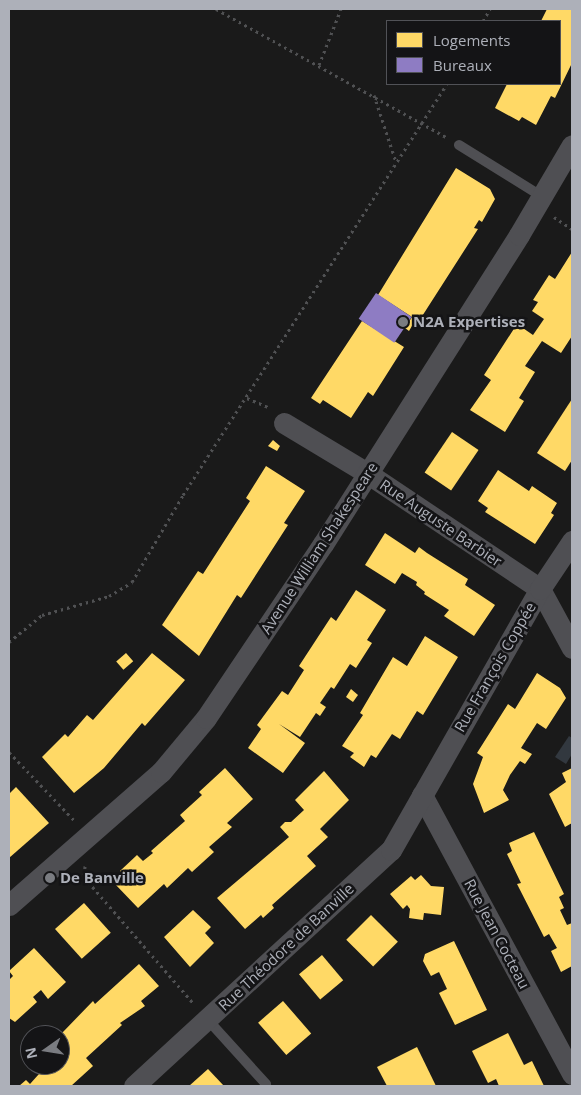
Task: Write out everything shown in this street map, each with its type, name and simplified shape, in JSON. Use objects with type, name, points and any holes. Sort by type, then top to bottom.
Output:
[{"type":"street","name":"Avenue William Shakespeare","points":[[9,905],[87,834],[161,772],[206,718],[243,667],[367,473],[542,197],[572,145]]},
{"type":"street","name":"Rue Auguste Barbier","points":[[284,423],[367,473],[540,589],[572,648]]},
{"type":"street","name":"Rue François Coppée","points":[[422,795],[540,589],[572,541]]},
{"type":"street","name":"Rue Théodore de Banville","points":[[134,1086],[391,850],[422,795]]},
{"type":"street","name":"Rue Jean Cocteau","points":[[422,795],[572,1074]]},
{"type":"lane","points":[[459,145],[542,197]]},
{"type":"lane","points":[[207,1019],[266,1084]]},
{"type":"path","points":[[216,9],[374,95],[459,145]]},
{"type":"path","points":[[319,65],[341,9]]},
{"type":"path","points":[[484,20],[490,9]]},
{"type":"path","points":[[9,642],[42,615],[109,596],[132,582],[182,495],[446,85]]},
{"type":"path","points":[[374,95],[396,163]]},
{"type":"path","points":[[9,752],[87,834],[84,877],[207,1019]]},
{"type":"shaded area","points":[[569,736],[572,738],[572,754],[566,764],[555,757]]},
{"type":"building: Logements","points":[[547,9],[572,9],[572,63],[555,98],[551,96],[536,125],[522,117],[519,121],[495,108],[506,85],[561,85],[561,20],[542,20]]},
{"type":"building: Logements","points":[[456,168],[490,189],[495,199],[482,222],[479,220],[474,228],[478,229],[419,321],[416,319],[409,331],[405,328],[412,317],[378,295]]},
{"type":"building: Logements","points":[[572,252],[572,336],[561,353],[542,341],[525,366],[535,372],[519,398],[524,401],[505,432],[470,410],[491,380],[484,375],[517,324],[533,335],[544,319],[532,311],[538,302],[533,300],[549,275],[555,279]]},
{"type":"building: Logements","points":[[362,321],[404,347],[373,396],[368,392],[351,418],[323,400],[320,404],[311,398]]},
{"type":"building: Logements","points":[[572,399],[572,460],[565,471],[537,453]]},
{"type":"building: Logements","points":[[452,432],[479,450],[451,491],[425,473]]},
{"type":"building: Logements","points":[[273,440],[280,446],[277,451],[268,446]]},
{"type":"building: Logements","points":[[266,466],[305,491],[284,523],[288,525],[241,598],[237,595],[199,656],[162,625],[198,571],[203,574],[250,501],[246,498]]},
{"type":"building: Logements","points":[[498,470],[529,491],[532,486],[557,503],[551,513],[554,515],[535,544],[485,512],[488,508],[478,501]]},
{"type":"building: Logements","points":[[385,533],[415,553],[419,547],[468,579],[465,585],[495,605],[474,636],[444,616],[449,610],[424,594],[425,592],[416,585],[417,582],[402,573],[395,584],[365,565]]},
{"type":"building: Logements","points":[[356,590],[386,610],[367,640],[372,643],[356,668],[350,664],[334,689],[331,687],[320,703],[326,707],[320,716],[316,713],[300,737],[279,724],[305,743],[283,773],[248,748],[261,729],[257,725],[282,691],[288,695],[304,670],[299,666],[331,617],[336,621]]},
{"type":"building: Logements","points":[[425,636],[458,657],[423,715],[417,711],[400,739],[392,734],[376,758],[371,755],[364,767],[350,757],[354,753],[342,746],[363,715],[360,713],[393,657],[407,666]]},
{"type":"building: Logements","points":[[126,653],[133,661],[123,670],[116,662]]},
{"type":"building: Logements","points":[[152,653],[185,680],[145,726],[142,723],[104,768],[74,793],[42,757],[65,734],[68,737],[87,715],[93,720]]},
{"type":"building: Logements","points":[[537,673],[560,688],[566,698],[546,729],[537,723],[521,748],[532,754],[525,764],[520,761],[510,775],[503,790],[509,800],[484,813],[473,784],[483,757],[477,753],[508,704],[515,709]]},
{"type":"building: Logements","points":[[351,689],[358,695],[353,702],[346,697]]},
{"type":"building: Logements","points":[[225,768],[253,799],[227,823],[232,827],[209,847],[214,852],[192,872],[188,868],[167,888],[164,884],[138,908],[115,884],[124,875],[120,871],[137,855],[143,861],[153,853],[151,851],[185,821],[180,815],[202,795],[199,792]]},
{"type":"building: Logements","points":[[572,768],[572,823],[565,827],[549,794],[566,782],[562,773]]},
{"type":"building: Logements","points":[[324,771],[349,800],[320,829],[328,837],[307,856],[316,866],[272,905],[274,908],[263,918],[261,915],[245,929],[217,898],[289,837],[280,827],[285,822],[291,822],[304,810],[295,800]]},
{"type":"building: Logements","points":[[16,787],[49,823],[9,858],[9,794]]},
{"type":"building: Logements","points":[[534,832],[564,894],[559,897],[564,908],[560,910],[567,925],[572,923],[572,966],[561,972],[551,951],[557,948],[549,934],[544,937],[517,884],[521,883],[507,854],[512,851],[509,843]]},
{"type":"building: Logements","points":[[421,875],[431,886],[444,887],[441,915],[424,913],[423,920],[409,918],[410,909],[407,905],[403,909],[390,894],[411,876],[415,880]]},
{"type":"building: Logements","points":[[84,903],[111,933],[82,959],[55,929]]},
{"type":"building: Logements","points":[[193,910],[211,927],[205,933],[214,943],[190,967],[164,937]]},
{"type":"building: Logements","points":[[371,915],[398,942],[373,967],[346,940]]},
{"type":"building: Logements","points":[[454,941],[487,1010],[455,1025],[439,993],[447,989],[439,972],[431,976],[423,961],[425,954]]},
{"type":"building: Logements","points":[[34,948],[66,982],[48,999],[41,990],[33,997],[37,1002],[15,1022],[9,1018],[9,980],[13,976],[9,971]]},
{"type":"building: Logements","points":[[322,955],[343,980],[320,1000],[299,974]]},
{"type":"building: Logements","points":[[139,964],[159,986],[141,1001],[145,1006],[120,1023],[122,1025],[86,1058],[93,1066],[71,1086],[19,1086],[26,1080],[30,1084],[38,1075],[70,1075],[70,1025],[93,1001],[95,1004]]},
{"type":"building: Logements","points":[[283,1001],[311,1033],[286,1055],[258,1023]]},
{"type":"building: Logements","points":[[508,1033],[524,1065],[532,1061],[544,1086],[499,1086],[496,1079],[488,1083],[472,1051]]},
{"type":"building: Logements","points":[[417,1047],[436,1086],[387,1086],[377,1067]]},
{"type":"building: Logements","points":[[208,1069],[224,1086],[189,1086]]},
{"type":"building: Bureaux","points":[[376,293],[412,317],[394,343],[359,319]]},
{"type":"place","name":"N2A Expertises","points":[[403,322]]},
{"type":"place","name":"De Banville","points":[[50,878]]}]
